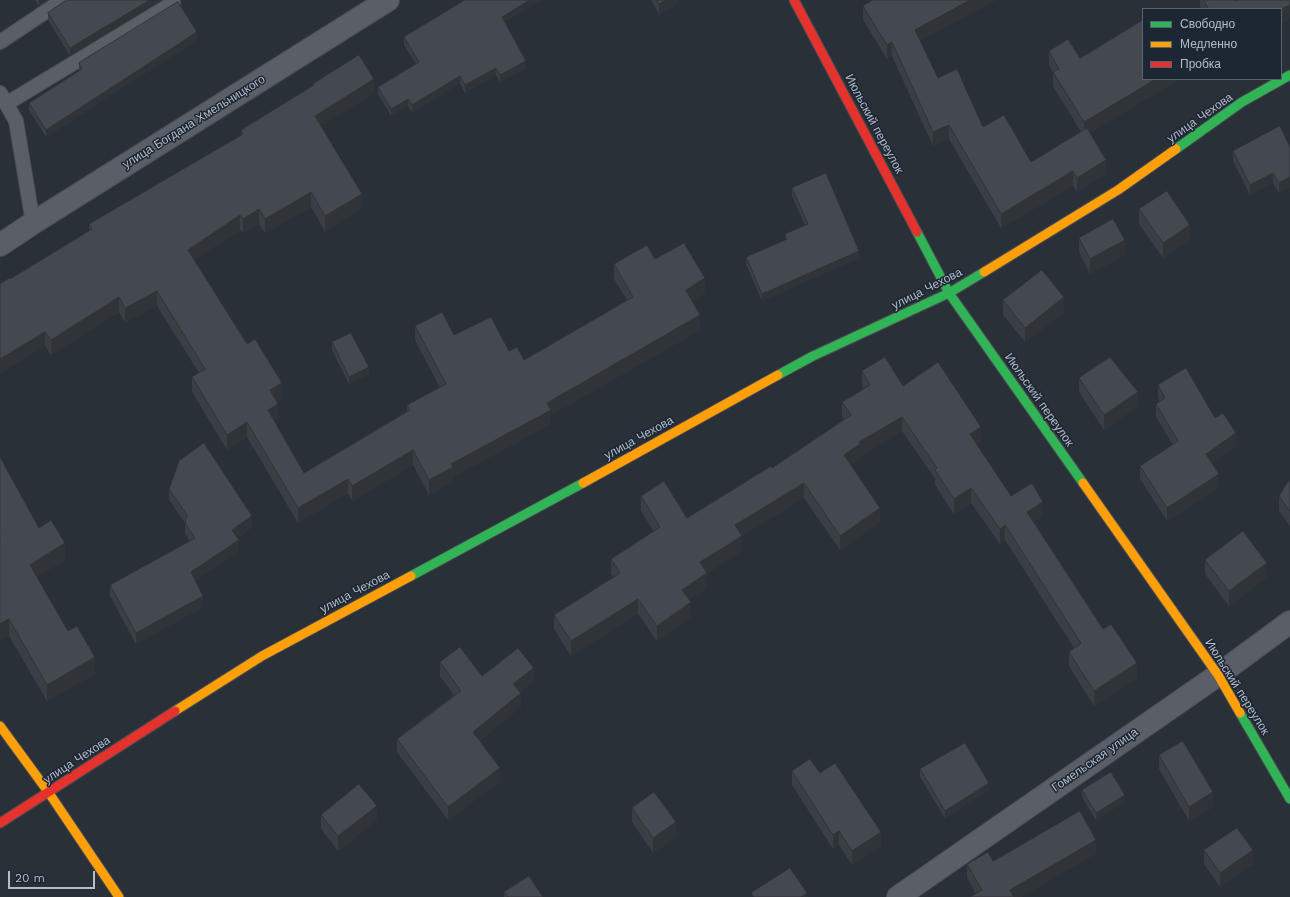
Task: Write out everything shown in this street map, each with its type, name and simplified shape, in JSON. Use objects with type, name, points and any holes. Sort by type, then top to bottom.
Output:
[{"type":"street","name":"улица Богдана Хмельницкого","points":[[0,245],[388,0]]},
{"type":"street","name":"Июльский переулок","points":[[794,0],[949,293],[1218,675],[1290,799]]},
{"type":"street","name":"улица Чехова","points":[[0,823],[262,656],[813,356],[949,293],[1118,190],[1242,102],[1281,80]]},
{"type":"street","name":"Гомельская улица","points":[[898,897],[1218,675],[1290,622]]},
{"type":"street","points":[[0,726],[49,793],[119,897]]},
{"type":"lane","points":[[0,42],[63,0]]},
{"type":"lane","points":[[33,224],[16,120],[3,99],[173,2]]},
{"type":"building","points":[[67,0],[150,0],[70,48],[48,13]]},
{"type":"building","points":[[465,0],[530,0],[502,17],[526,61],[500,75],[496,68],[465,85],[460,76],[412,105],[408,99],[391,109],[378,87],[419,62],[404,37]]},
{"type":"building","points":[[657,0],[666,0],[659,4]]},
{"type":"building","points":[[873,0],[970,0],[915,30],[938,78],[957,69],[983,127],[1004,115],[1031,162],[1087,128],[1106,160],[1077,178],[1073,171],[1001,214],[949,125],[933,132],[892,42],[887,45],[863,6]]},
{"type":"building","points":[[1204,0],[1290,0],[1290,5],[1282,9],[1208,8]]},
{"type":"building","points":[[178,2],[197,32],[46,130],[29,103],[82,69],[79,63]]},
{"type":"building","points":[[1142,21],[1142,80],[1154,80],[1084,122],[1053,72],[1059,69],[1049,51],[1068,39],[1080,58]]},
{"type":"building","points":[[359,55],[374,79],[315,116],[362,194],[325,216],[311,192],[265,219],[259,209],[243,219],[240,215],[188,250],[247,344],[255,339],[282,383],[270,390],[278,404],[268,410],[304,473],[410,410],[407,405],[446,384],[415,326],[442,312],[454,335],[491,317],[509,351],[517,347],[524,360],[633,297],[614,264],[647,245],[655,259],[684,243],[705,278],[686,290],[700,315],[547,403],[551,410],[451,464],[453,467],[429,480],[413,450],[352,486],[348,479],[298,508],[247,422],[227,435],[192,377],[205,369],[157,291],[125,308],[119,297],[51,340],[45,332],[0,359],[0,284],[92,229],[89,224],[243,134],[241,130]]},
{"type":"building","points":[[1280,126],[1290,147],[1290,177],[1279,183],[1273,173],[1250,185],[1233,151]]},
{"type":"building","points":[[826,173],[859,251],[762,294],[746,257],[787,239],[785,234],[808,224],[792,188]]},
{"type":"building","points":[[1167,191],[1190,225],[1163,243],[1139,209]]},
{"type":"building","points":[[1113,219],[1125,240],[1090,259],[1079,238]]},
{"type":"building","points":[[1042,270],[1064,297],[1025,328],[1003,300]]},
{"type":"building","points":[[351,333],[369,367],[349,377],[332,342]]},
{"type":"building","points":[[885,357],[903,386],[938,362],[981,427],[970,434],[1011,496],[1032,483],[1043,502],[1027,512],[1103,629],[1111,624],[1137,663],[1094,691],[1069,652],[1081,643],[1005,525],[1000,529],[971,488],[954,499],[935,470],[937,468],[902,417],[859,442],[860,444],[844,455],[880,508],[840,536],[804,483],[735,525],[742,536],[700,562],[707,573],[682,590],[691,602],[657,626],[638,599],[571,641],[554,615],[620,573],[611,559],[660,527],[641,496],[664,481],[687,518],[771,466],[772,468],[851,415],[842,402],[870,385],[862,371]]},
{"type":"building","points":[[1110,357],[1138,392],[1104,415],[1079,378]]},
{"type":"building","points":[[1186,368],[1215,418],[1223,413],[1236,433],[1206,454],[1219,474],[1167,508],[1140,466],[1178,441],[1156,404],[1165,398],[1158,385]]},
{"type":"building","points":[[204,443],[252,516],[232,530],[239,540],[191,572],[203,596],[136,633],[110,585],[195,538],[185,523],[187,515],[169,489],[179,461]]},
{"type":"building","points":[[0,457],[39,528],[51,520],[65,543],[30,565],[68,631],[77,626],[95,657],[47,685],[9,619],[0,624]]},
{"type":"building","points":[[1290,481],[1290,511],[1279,496],[1287,483]]},
{"type":"building","points":[[1243,531],[1267,563],[1229,591],[1205,560]]},
{"type":"building","points":[[460,647],[482,676],[518,648],[534,668],[513,684],[521,693],[473,732],[500,768],[448,807],[397,739],[461,691],[440,662]]},
{"type":"building","points":[[1183,741],[1213,792],[1189,807],[1159,755]]},
{"type":"building","points":[[965,743],[989,783],[945,811],[920,769]]},
{"type":"building","points":[[810,759],[820,773],[835,763],[881,832],[852,851],[839,831],[833,835],[792,771]]},
{"type":"building","points":[[1111,772],[1125,795],[1096,813],[1082,790]]},
{"type":"building","points":[[359,784],[377,806],[338,836],[321,815]]},
{"type":"building","points":[[654,792],[676,822],[653,838],[632,808]]},
{"type":"building","points":[[1080,811],[1096,840],[1010,890],[1014,897],[970,897],[982,890],[967,864],[988,852],[993,861]]},
{"type":"building","points":[[1237,828],[1253,850],[1220,873],[1204,850]]},
{"type":"building","points":[[790,868],[807,893],[801,897],[754,897],[751,893]]},
{"type":"building","points":[[529,876],[543,897],[508,897],[504,892]]},
{"type":"traffic: fast","points":[[1282,80],[1290,75]]},
{"type":"traffic: fast","points":[[1176,149],[1242,102],[1281,80]]},
{"type":"traffic: fast","points":[[917,232],[949,293],[1083,483]]},
{"type":"traffic: fast","points":[[778,375],[813,356],[949,293],[984,272]]},
{"type":"traffic: fast","points":[[411,576],[583,483]]},
{"type":"traffic: fast","points":[[1240,713],[1290,799]]},
{"type":"traffic: slow","points":[[984,272],[1118,190],[1176,149]]},
{"type":"traffic: slow","points":[[583,483],[778,375]]},
{"type":"traffic: slow","points":[[1083,483],[1218,675],[1240,713]]},
{"type":"traffic: slow","points":[[175,711],[262,656],[411,576]]},
{"type":"traffic: slow","points":[[0,726],[49,793],[119,897]]},
{"type":"traffic: jam","points":[[794,0],[917,232]]},
{"type":"traffic: jam","points":[[0,823],[175,711]]}]
